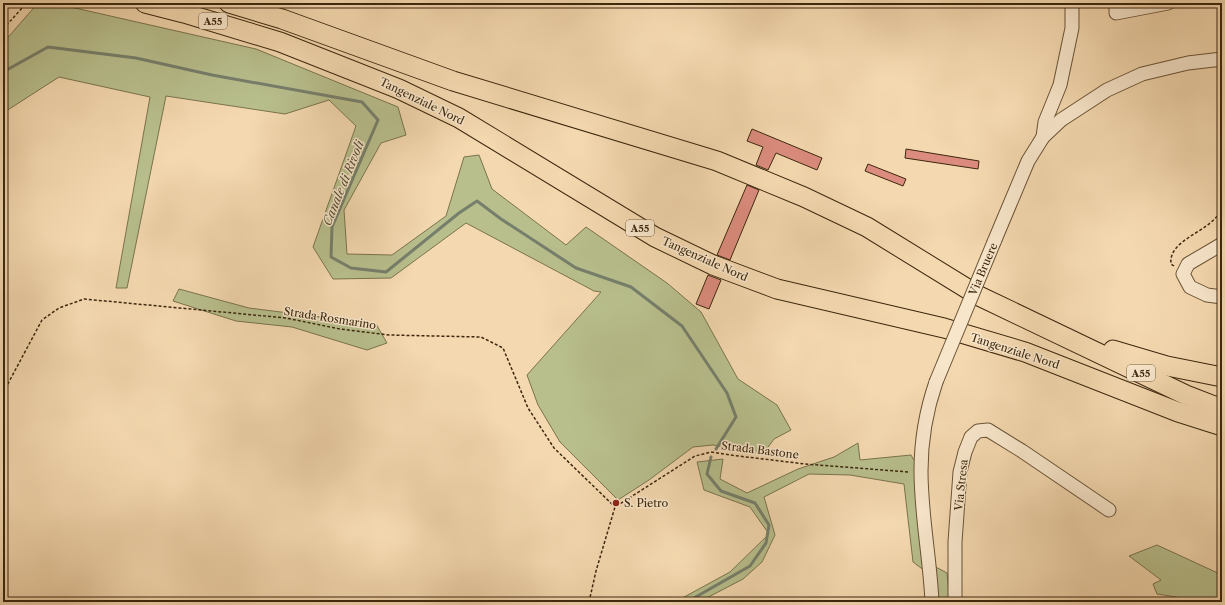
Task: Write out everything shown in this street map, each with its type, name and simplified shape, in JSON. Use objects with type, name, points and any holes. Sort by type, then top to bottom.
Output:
[{"type":"highway","name":"Tangenziale Nord","points":[[145,3],[210,20],[280,42],[400,88],[459,118],[655,237],[686,253],[720,267],[777,289],[944,328],[1025,352],[1178,412]]},
{"type":"highway","name":"A55","points":[[229,3],[282,19],[460,83],[717,161],[752,175],[804,197],[867,227],[979,296],[1186,395],[1222,409]]},
{"type":"highway","name":"A55","points":[[1062,335],[1167,366],[1222,377]]},
{"type":"highway","name":"A55","points":[[1178,412],[1222,426]]},
{"type":"highway","name":"A55","points":[[1178,412],[1222,434]]},
{"type":"street","points":[[1043,137],[1045,122],[1060,85],[1072,28],[1072,3]]},
{"type":"street","points":[[1116,3],[1116,13],[1168,3]]},
{"type":"street","name":"Via Bruere","points":[[932,602],[921,472],[922,450],[930,399],[1028,161],[1043,137],[1061,120],[1107,90],[1127,80],[1156,69],[1222,59]]},
{"type":"street","points":[[1222,244],[1188,264],[1183,274],[1190,287],[1207,295],[1222,297]]},
{"type":"street","name":"Via Stresa","points":[[955,602],[956,542],[960,472],[964,452],[971,437],[978,431],[988,430],[995,434],[1108,510]]},
{"type":"path","points":[[3,29],[23,7],[24,3]]},
{"type":"path","points":[[1183,274],[1171,264],[1170,259],[1172,253],[1186,239],[1209,225],[1216,218],[1222,208]]},
{"type":"path","name":"Strada Rosmarino","points":[[3,393],[42,320],[59,308],[84,299],[286,318],[340,329],[389,335],[481,337],[503,348],[528,408],[554,448],[615,507]]},
{"type":"path","name":"Strada Bastone","points":[[615,507],[695,456],[711,452],[805,464],[921,472]]},
{"type":"path","points":[[589,602],[596,571],[615,507]]},
{"type":"green space","points":[[38,3],[53,3],[256,49],[398,107],[406,135],[381,143],[344,210],[347,254],[392,255],[446,216],[464,157],[479,155],[492,189],[566,245],[586,227],[667,283],[701,312],[738,379],[777,405],[791,430],[774,439],[763,454],[713,445],[693,447],[649,480],[618,500],[560,442],[538,405],[527,375],[601,292],[594,291],[466,223],[391,278],[333,279],[313,247],[356,126],[329,100],[285,114],[166,96],[127,288],[116,288],[150,97],[59,77],[3,113],[3,43]]},
{"type":"green space","points":[[179,289],[249,308],[376,324],[387,343],[367,350],[292,327],[236,321],[173,301]]},
{"type":"green space","points":[[858,443],[860,460],[911,455],[921,472],[928,563],[947,573],[950,602],[931,602],[929,574],[913,562],[904,484],[850,475],[809,474],[764,497],[775,535],[762,562],[743,579],[699,602],[675,602],[730,572],[769,534],[750,507],[704,490],[697,462],[723,459],[720,479],[747,493],[798,469],[834,457]]},
{"type":"green space","points":[[1157,545],[1222,575],[1222,602],[1188,602],[1176,597],[1157,594],[1153,584],[1161,580],[1129,556]]},
{"type":"building","points":[[752,129],[822,158],[817,170],[776,153],[768,170],[756,165],[763,147],[747,141]]},
{"type":"building","points":[[906,149],[979,161],[978,169],[905,158]]},
{"type":"building","points":[[868,164],[906,179],[903,186],[865,171]]},
{"type":"building","points":[[747,185],[759,190],[730,260],[717,255]]},
{"type":"building","points":[[708,275],[721,280],[709,309],[696,304]]},
{"type":"waterway","name":"Canale di Rivoli","points":[[3,72],[48,47],[136,58],[212,75],[362,102],[378,120],[332,227],[331,257],[351,268],[386,272],[459,213],[477,201],[501,219],[576,268],[631,287],[682,326],[727,393],[736,417],[716,449]]},
{"type":"waterway","name":"Canale di Rivoli","points":[[687,602],[750,566],[766,543],[769,525],[755,503],[721,491],[707,474],[711,457]]},
{"type":"place","name":"S. Pietro","points":[[616,503]]}]
